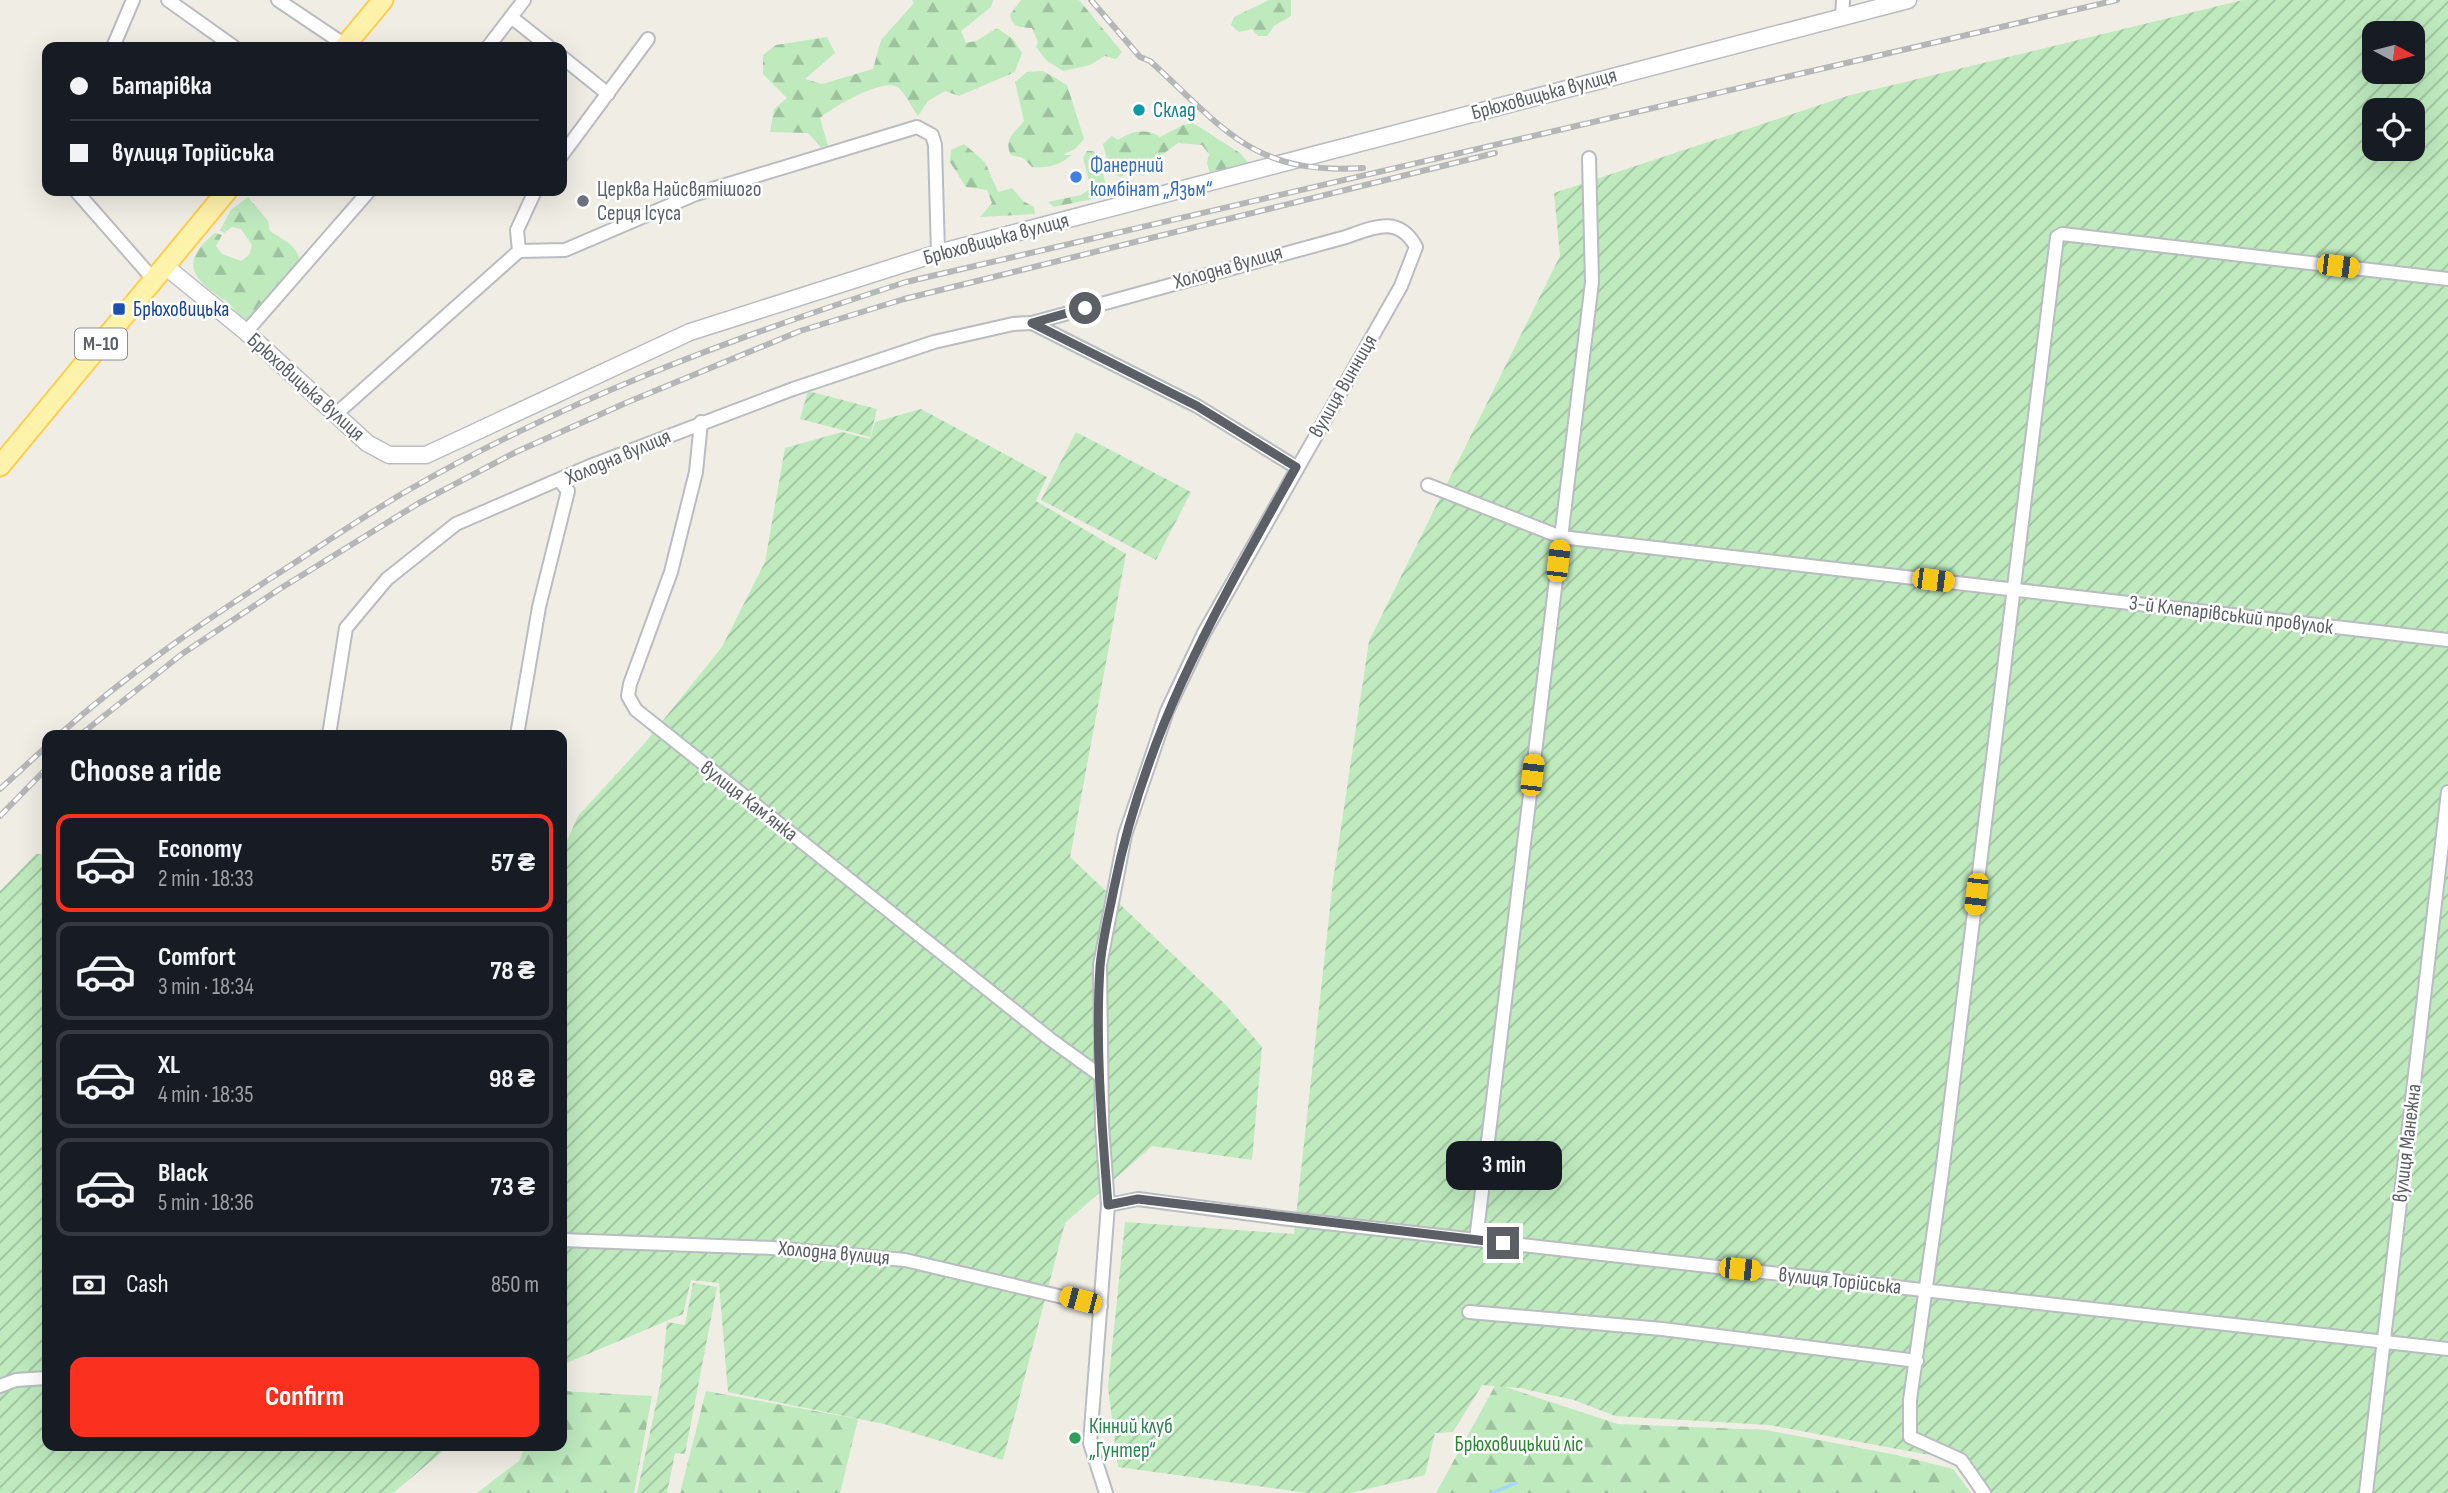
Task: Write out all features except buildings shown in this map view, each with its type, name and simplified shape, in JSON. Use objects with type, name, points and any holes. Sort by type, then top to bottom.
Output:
[{"type":"main road","points":[[347,42],[383,0]]},
{"type":"main road","name":"Брюховицька вулиця","points":[[160,273],[246,332],[367,443],[389,455],[426,455],[690,331],[938,253],[1908,0]]},
{"type":"main road","name":"М-10","points":[[0,466],[223,196]]},
{"type":"street","points":[[115,42],[133,0]]},
{"type":"street","points":[[168,0],[227,42]]},
{"type":"street","points":[[278,0],[338,42]]},
{"type":"street","points":[[492,42],[524,0]]},
{"type":"street","points":[[1842,17],[1843,0]]},
{"type":"street","points":[[511,17],[543,42]]},
{"type":"street","points":[[567,148],[648,39]]},
{"type":"street","points":[[567,61],[608,93]]},
{"type":"street","points":[[336,414],[519,251],[565,250],[696,194],[917,127],[932,135],[936,145],[938,253]]},
{"type":"street","points":[[1476,1240],[1591,282],[1589,158]]},
{"type":"street","points":[[81,196],[160,273]]},
{"type":"street","points":[[246,332],[365,196]]},
{"type":"street","points":[[519,251],[517,230],[533,196]]},
{"type":"street","name":"Холодна вулиця","points":[[330,730],[346,628],[378,588],[456,524],[701,422],[934,342],[1013,324],[1032,323],[1379,225],[1396,226],[1411,238],[1416,247]]},
{"type":"street","points":[[1984,1493],[1961,1460],[1910,1437],[1910,1400],[1917,1362],[2057,237],[2062,234],[2448,279]]},
{"type":"street","name":"вулиця Винниця","points":[[1106,1493],[1090,1443],[1108,1205],[1101,1076],[1100,965],[1125,835],[1144,771],[1167,711],[1203,633],[1401,286],[1416,247]]},
{"type":"street","points":[[1032,323],[1197,406],[1296,467]]},
{"type":"street","name":"вулиця Камʼянка","points":[[701,422],[696,472],[674,563],[630,684],[628,696],[636,710],[1050,1039],[1101,1076]]},
{"type":"street","points":[[518,730],[539,607],[568,491],[560,481]]},
{"type":"street","name":"3-й Клепарівський провулок","points":[[1428,485],[1560,537],[2448,640]]},
{"type":"street","name":"вулиця Манежна","points":[[2366,1493],[2448,792]]},
{"type":"street","name":"вулиця Торійська","points":[[1108,1205],[1138,1199],[1476,1240],[2448,1349]]},
{"type":"street","name":"Холодна вулиця","points":[[567,1240],[772,1248],[905,1260],[1101,1306]]},
{"type":"street","points":[[1469,1311],[1662,1328],[1917,1362]]},
{"type":"street","points":[[0,1386],[16,1380],[42,1378]]},
{"type":"green space","points":[[912,0],[993,0],[991,7],[961,31],[966,43],[976,41],[997,28],[1013,39],[1022,53],[1015,72],[959,96],[945,91],[928,101],[918,116],[899,88],[892,85],[871,90],[835,107],[820,118],[828,146],[821,147],[808,133],[770,132],[774,109],[787,98],[763,74],[763,55],[776,45],[827,37],[835,53],[805,79],[822,84],[873,69],[881,40],[914,3]]},
{"type":"green space","points":[[1021,0],[1079,0],[1122,52],[1116,59],[1105,56],[1090,65],[1063,71],[1047,61],[1036,47],[1038,42],[1032,28],[1021,27],[1013,22],[1010,15]]},
{"type":"green space","points":[[1269,0],[1291,0],[1291,16],[1274,26],[1267,36],[1258,36],[1252,29],[1239,32],[1231,25],[1234,17]]},
{"type":"green space","points":[[2243,0],[2448,0],[2448,1493],[1978,1493],[1951,1459],[1769,1425],[1615,1416],[1574,1400],[1520,1388],[1482,1385],[1453,1432],[1435,1433],[1425,1475],[1351,1493],[1308,1493],[1118,1467],[1108,1387],[1125,1222],[1294,1234],[1333,881],[1369,641],[1560,256],[1554,193],[1847,96]]},
{"type":"green space","points":[[1043,71],[1067,85],[1084,139],[1075,149],[1063,155],[1072,155],[1062,162],[1049,167],[1032,167],[1023,158],[1011,155],[1008,144],[1011,136],[1024,121],[1015,82],[1027,72]]},
{"type":"green space","points":[[1193,123],[1240,153],[1250,165],[1210,174],[1207,163],[1209,154],[1202,145],[1178,143],[1158,158],[1144,176],[1131,172],[1120,177],[1110,171],[1103,144],[1112,136],[1118,140],[1128,134],[1144,132],[1160,137]]},
{"type":"green space","points":[[964,144],[985,162],[998,192],[1012,188],[1023,201],[1034,207],[1035,214],[980,217],[992,203],[987,190],[966,187],[950,162],[951,150]]},
{"type":"green space","points":[[1087,151],[1094,151],[1101,165],[1107,191],[1097,198],[1054,207],[1048,202],[1081,195],[1091,188],[1083,158]]},
{"type":"green space","points":[[248,197],[268,221],[270,231],[294,248],[300,266],[255,318],[246,321],[229,303],[205,286],[194,270],[193,262],[196,253],[215,233],[222,235],[216,246],[222,254],[241,261],[249,255],[252,245],[241,229],[232,227],[224,233],[220,230],[231,210]]},
{"type":"green space","points":[[808,391],[877,409],[870,437],[800,419]]},
{"type":"green space","points":[[921,409],[1047,477],[1036,501],[1126,554],[1070,857],[1225,1004],[1262,1047],[1252,1160],[1152,1146],[1065,1223],[1003,1460],[884,1424],[728,1392],[719,1283],[691,1280],[683,1314],[567,1363],[567,841],[578,816],[644,744],[722,647],[765,562],[785,448],[842,432],[870,439],[875,422]]},
{"type":"green space","points":[[1076,432],[1191,492],[1156,560],[1041,500]]},
{"type":"green space","points":[[36,854],[42,854],[42,1451],[443,1451],[393,1493],[0,1493],[0,891]]},
{"type":"green space","points":[[693,1283],[717,1287],[685,1454],[675,1453],[667,1493],[637,1493],[661,1381],[667,1322],[685,1325]]},
{"type":"green space","name":"Брюховицький ліс","points":[[1496,1384],[1618,1424],[1766,1430],[1897,1455],[1953,1469],[1971,1493],[1436,1493]]},
{"type":"green space","points":[[567,1391],[652,1396],[634,1493],[477,1493],[519,1461],[523,1451],[567,1451]]},
{"type":"green space","points":[[706,1391],[858,1419],[840,1493],[680,1493]]},
{"type":"waterway","points":[[1491,1493],[1516,1483]]},
{"type":"railway","points":[[1091,0],[1140,57],[1150,61],[1221,127],[1243,143],[1293,164],[1325,168],[1363,168]]},
{"type":"railway","points":[[65,730],[140,668],[197,627],[405,492],[465,459],[587,400],[777,325],[906,282],[2117,0]]},
{"type":"railway","points":[[86,730],[182,654],[278,590],[419,503],[516,452],[800,331],[904,299],[1495,153]]},
{"type":"railway","points":[[0,789],[42,751]]},
{"type":"railway","points":[[0,816],[42,773]]},
{"type":"place","name":"Склад","points":[[1139,110]]},
{"type":"place","name":"Фанерний комбінат „Язьм“","points":[[1076,177]]},
{"type":"place","name":"Церква Найсвятішого Серця Ісуса","points":[[583,201]]},
{"type":"place","name":"Брюховицька","points":[[119,309]]},
{"type":"place","name":"Кінний клуб „Гунтер“","points":[[1075,1438]]},
{"type":"route","points":[[1085,308],[1032,323],[1197,406],[1296,467],[1203,633],[1167,711],[1144,771],[1125,835],[1100,965],[1102,1126],[1108,1205],[1138,1199],[1503,1243]]}]
